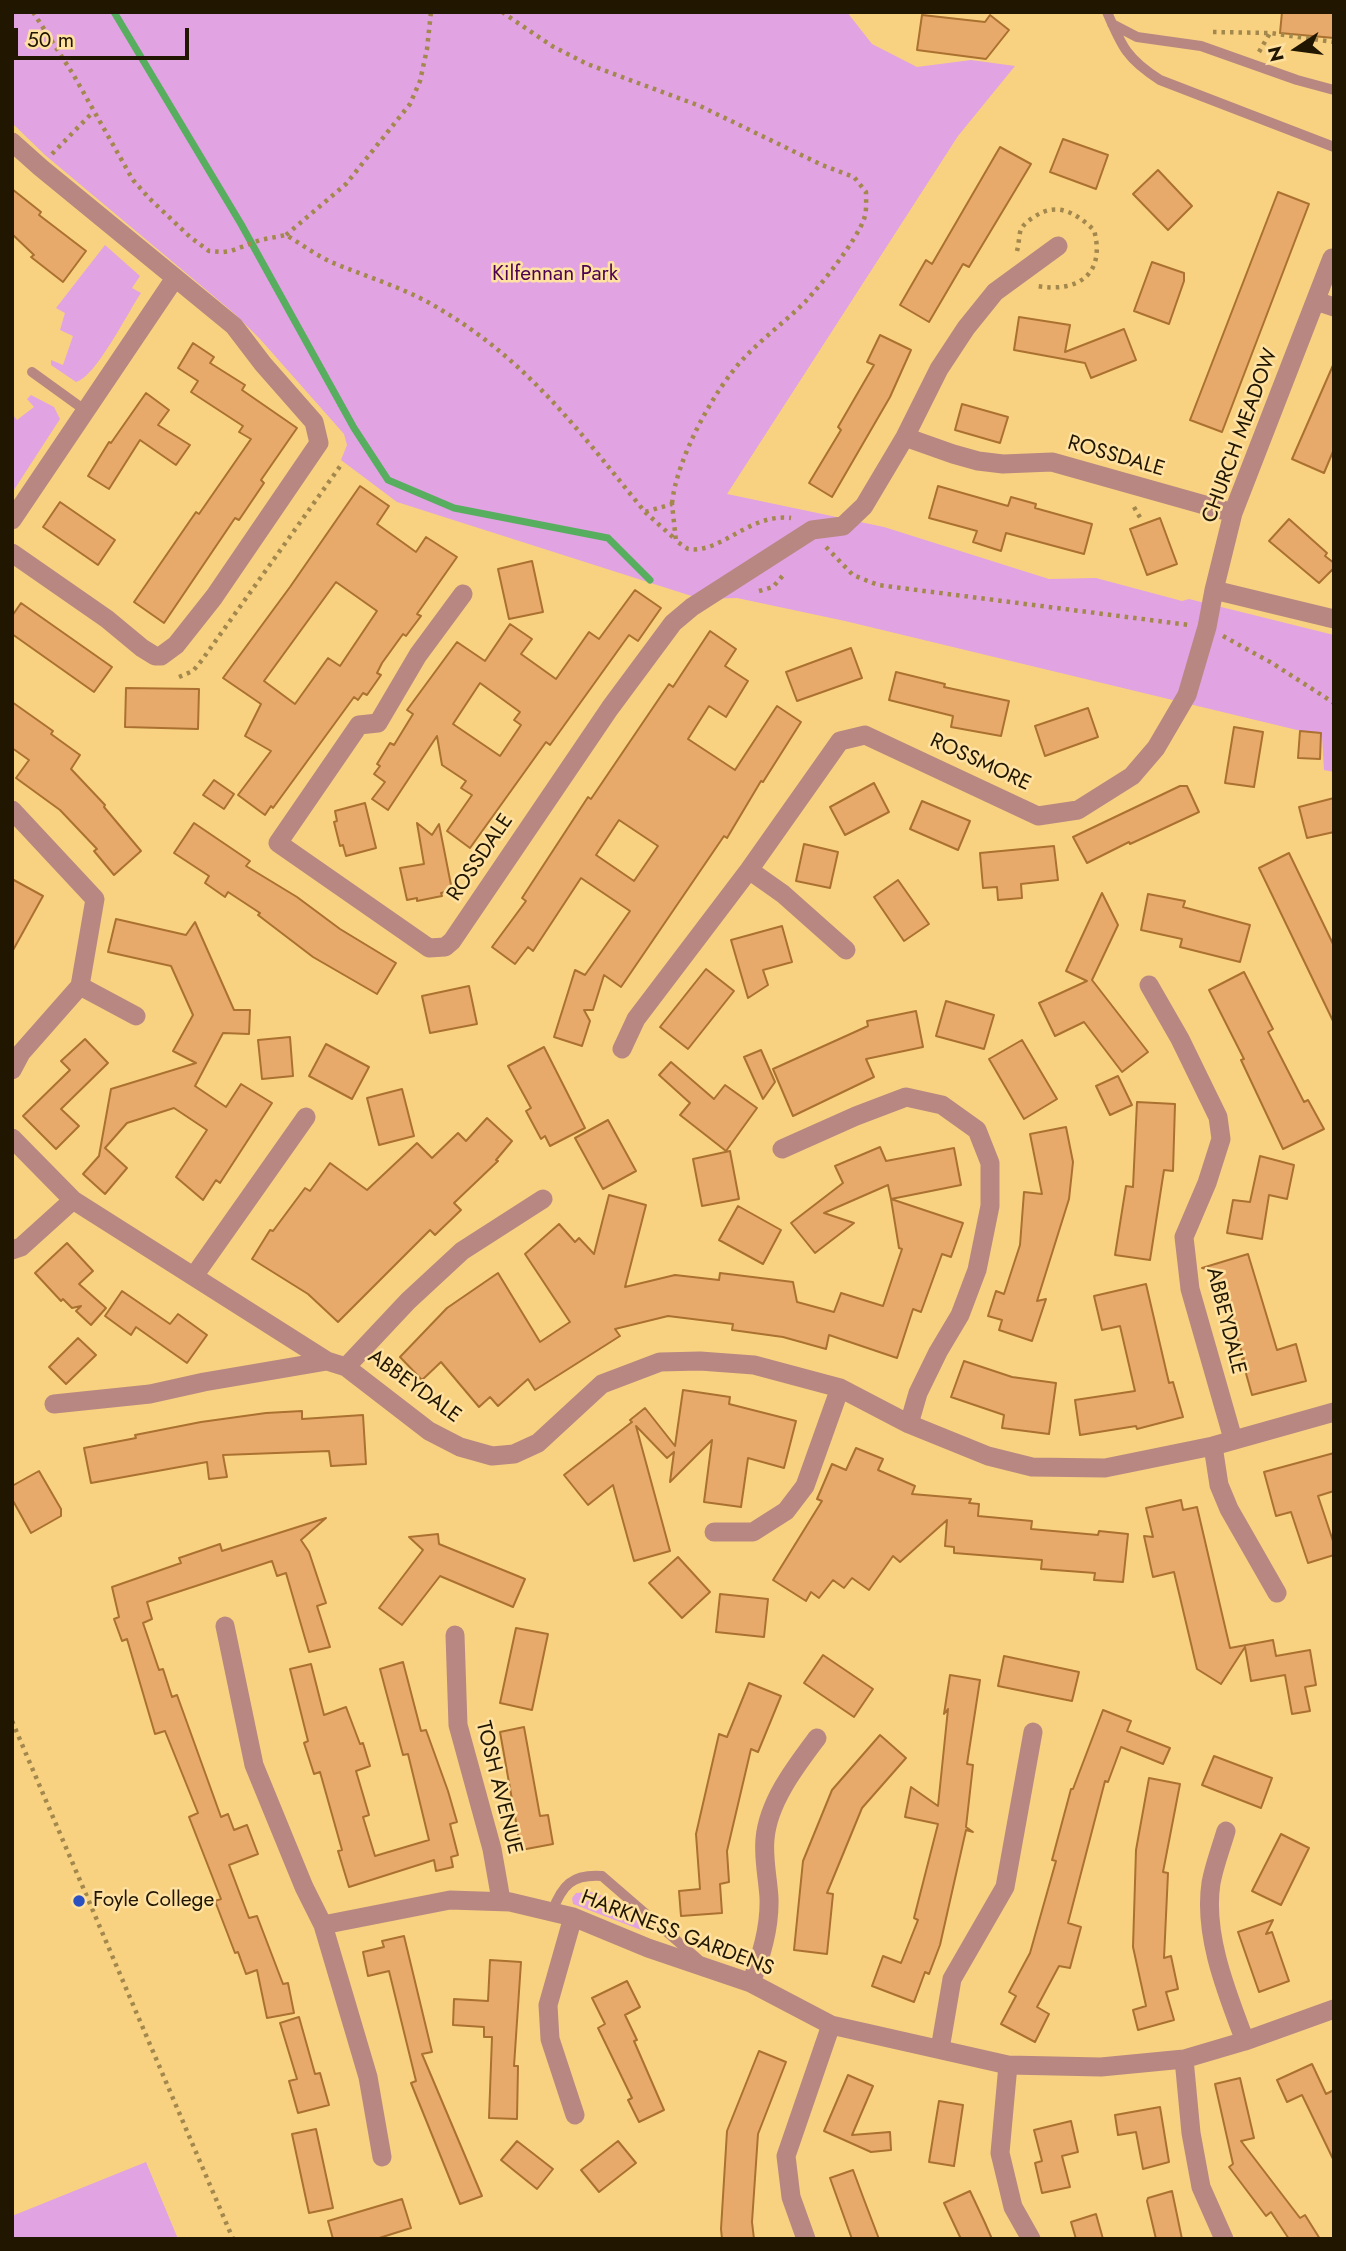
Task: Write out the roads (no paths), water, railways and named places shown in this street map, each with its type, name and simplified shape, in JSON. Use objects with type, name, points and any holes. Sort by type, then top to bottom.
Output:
[{"type":"street","points":[[12,142],[240,332],[263,365],[314,422],[319,434],[317,448],[214,597],[176,645],[161,656],[155,656],[142,648],[107,619],[12,553]]},
{"type":"street","name":"ROSSDALE","points":[[463,594],[418,655],[378,723],[359,725],[278,843],[429,947],[445,947],[453,941],[610,708],[673,623],[692,607],[812,530],[843,526],[864,506],[905,437],[939,369],[995,292],[1058,246]]},
{"type":"street","name":"CHURCH MEADOW","points":[[1214,590],[1233,513],[1325,304],[1332,258]]},
{"type":"street","points":[[12,520],[174,278]]},
{"type":"street","name":"ROSSDALE","points":[[905,437],[978,461],[1003,464],[1052,462],[1233,513]]},
{"type":"street","points":[[1214,590],[1334,619]]},
{"type":"street","name":"ROSSMORE","points":[[622,1049],[643,1009],[749,870],[840,741],[865,735],[1038,816],[1078,810],[1132,775],[1156,748],[1187,695],[1207,627],[1214,590]]},
{"type":"street","points":[[12,810],[95,899],[80,986],[15,1058]]},
{"type":"street","points":[[749,870],[783,894],[846,950]]},
{"type":"street","name":"ABBEYDALE","points":[[1149,985],[1180,1039],[1218,1117],[1221,1139],[1207,1183],[1184,1237],[1190,1289],[1233,1438]]},
{"type":"street","points":[[80,986],[136,1016]]},
{"type":"street","points":[[782,1149],[906,1097],[942,1105],[977,1130],[990,1163],[990,1206],[977,1270],[960,1315],[937,1352],[918,1393],[909,1424]]},
{"type":"street","points":[[194,1276],[306,1117]]},
{"type":"street","name":"ABBEYDALE","points":[[12,1138],[73,1200],[327,1361],[346,1367],[429,1431],[460,1447],[492,1456],[514,1454],[538,1443],[602,1384],[660,1362],[700,1361],[754,1365],[840,1388],[909,1424],[988,1456],[1032,1467],[1105,1468],[1213,1446],[1233,1438],[1334,1412]]},
{"type":"street","name":"ABBEYDALE","points":[[346,1367],[408,1301],[462,1251],[543,1199]]},
{"type":"street","points":[[12,1250],[21,1247],[73,1200]]},
{"type":"street","name":"ABBEYDALE","points":[[54,1404],[150,1394],[327,1361]]},
{"type":"street","points":[[714,1532],[753,1532],[786,1511],[805,1486],[840,1388]]},
{"type":"street","points":[[1213,1446],[1219,1485],[1229,1509],[1277,1593]]},
{"type":"street","points":[[225,1626],[254,1765],[304,1887],[323,1925],[368,2077],[382,2157]]},
{"type":"street","name":"TOSH AVENUE","points":[[455,1635],[458,1725],[492,1849],[501,1900],[510,1902]]},
{"type":"street","points":[[940,2049],[952,1979],[1005,1887],[1033,1732]]},
{"type":"street","points":[[751,1983],[764,1946],[769,1902],[765,1838],[777,1798],[817,1738]]},
{"type":"street","points":[[1226,1831],[1211,1884],[1212,1931],[1221,1976],[1245,2041]]},
{"type":"street","name":"HARKNESS GARDENS","points":[[323,1925],[450,1900],[510,1902],[573,1917],[648,1948],[751,1983],[831,2025],[1007,2065],[1101,2067],[1184,2059],[1245,2041],[1334,2009]]},
{"type":"street","points":[[573,1917],[548,2005],[550,2039],[575,2115]]},
{"type":"street","points":[[806,2239],[791,2197],[786,2156],[831,2025]]},
{"type":"street","points":[[1184,2059],[1191,2133],[1201,2187],[1224,2239]]},
{"type":"street","points":[[1007,2065],[1000,2153],[1013,2207],[1031,2239]]},
{"type":"lane","points":[[1107,12],[1125,52],[1140,67],[1160,80],[1334,147]]},
{"type":"lane","points":[[1112,24],[1137,37],[1201,46],[1297,80],[1334,90]]},
{"type":"lane","points":[[32,372],[86,411]]},
{"type":"lane","points":[[552,1912],[566,1884],[579,1878],[602,1877],[709,1969]]},
{"type":"waterway","points":[[114,12],[241,224],[354,428],[388,480],[454,508],[608,538],[650,580]]},
{"type":"place","name":"Foyle College","points":[[79,1901]]},
{"type":"park label","name":"Kilfennan Park","points":[[555,275]]}]
